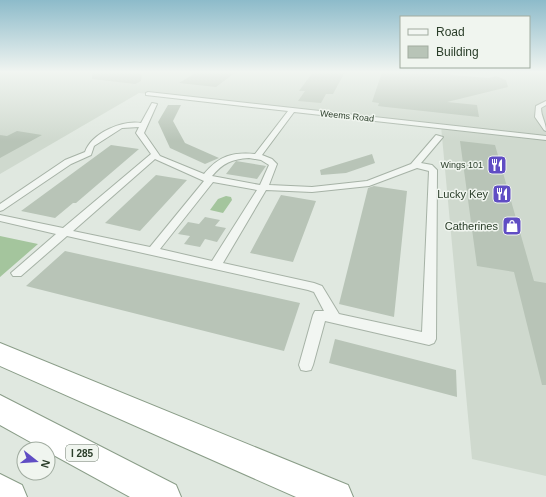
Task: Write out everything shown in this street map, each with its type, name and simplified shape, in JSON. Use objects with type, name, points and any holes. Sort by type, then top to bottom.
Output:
[{"type":"highway","points":[[0,354],[336,497]]},
{"type":"highway","name":"I 285","points":[[0,409],[164,497]]},
{"type":"highway","points":[[0,491],[10,497]]},
{"type":"street","name":"Weems Road","points":[[159,95],[546,138]]},
{"type":"street","points":[[546,102],[538,107],[538,112],[546,129]]},
{"type":"street","points":[[154,104],[145,114],[140,125],[141,136],[144,143],[155,155],[172,166],[209,180],[262,189],[303,190],[351,186],[387,177],[415,165],[433,149],[439,137]]},
{"type":"street","points":[[258,156],[292,110]]},
{"type":"street","points":[[0,208],[68,162],[88,153],[91,146],[120,126],[129,124],[140,125]]},
{"type":"street","points":[[17,273],[155,155]]},
{"type":"street","points":[[152,252],[209,180],[228,163],[237,158],[258,156],[268,159],[274,167],[216,264]]},
{"type":"street","points":[[306,365],[320,315],[429,339],[433,170],[429,167],[415,165]]},
{"type":"street","points":[[0,218],[152,252],[216,264],[318,289],[335,319]]},
{"type":"shaded area","points":[[0,95],[135,95],[0,174]]},
{"type":"shaded area","points":[[159,95],[546,95],[546,476],[472,459],[441,126]]},
{"type":"shaded area","points":[[226,196],[231,197],[232,200],[223,213],[210,210],[218,199]]},
{"type":"shaded area","points":[[0,236],[38,244],[0,277]]},
{"type":"building","points":[[302,95],[325,95],[321,103],[298,101]]},
{"type":"building","points":[[374,95],[475,95],[447,102],[477,105],[479,117],[378,106],[379,103],[372,102]]},
{"type":"building","points":[[168,105],[181,105],[173,121],[185,143],[219,158],[205,164],[170,148],[158,122]]},
{"type":"building","points":[[17,131],[42,135],[0,158],[0,135],[7,136]]},
{"type":"building","points":[[460,141],[495,145],[534,281],[546,283],[546,385],[542,385],[514,272],[477,266]]},
{"type":"building","points":[[111,145],[139,149],[76,203],[73,203],[55,218],[21,211]]},
{"type":"building","points":[[372,154],[375,163],[346,173],[321,175],[320,170]]},
{"type":"building","points":[[236,161],[266,166],[257,179],[226,174]]},
{"type":"building","points":[[156,175],[187,180],[140,231],[105,223]]},
{"type":"building","points":[[374,186],[407,191],[394,317],[339,304],[368,188]]},
{"type":"building","points":[[281,195],[316,201],[293,262],[250,253]]},
{"type":"building","points":[[205,217],[220,220],[215,226],[226,228],[217,242],[205,239],[200,247],[184,244],[190,236],[178,234],[188,222],[199,224]]},
{"type":"building","points":[[65,251],[300,303],[284,351],[26,286]]},
{"type":"building","points":[[335,339],[456,370],[457,397],[329,363]]},
{"type":"place","name":"Wings 101","points":[[497,165]]},
{"type":"place","name":"Lucky Key","points":[[502,194]]},
{"type":"place","name":"Catherines","points":[[512,226]]}]
